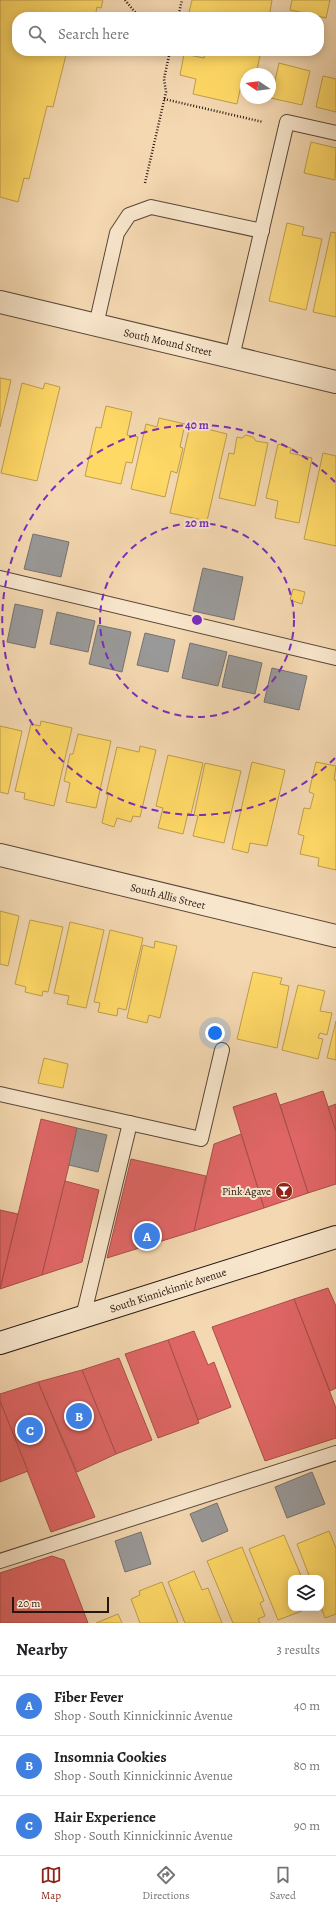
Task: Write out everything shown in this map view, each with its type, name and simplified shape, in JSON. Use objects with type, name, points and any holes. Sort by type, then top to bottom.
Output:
[{"type":"street","name":"South Mound Street","points":[[0,302],[336,382]]},
{"type":"street","name":"South Allis Street","points":[[0,855],[336,936]]},
{"type":"street","name":"South Kinnickinnic Avenue","points":[[0,1343],[336,1237]]},
{"type":"lane","points":[[232,357],[287,122],[336,133]]},
{"type":"lane","points":[[96,325],[117,233],[129,215],[151,207],[262,231]]},
{"type":"lane","points":[[0,578],[336,658]]},
{"type":"lane","points":[[0,1094],[201,1139],[222,1050]]},
{"type":"lane","points":[[83,1317],[130,1123]]},
{"type":"lane","points":[[0,1561],[336,1453]]},
{"type":"path","points":[[125,0],[135,12]]},
{"type":"path","points":[[179,12],[182,0]]},
{"type":"path","points":[[138,211],[166,92],[164,79],[169,56]]},
{"type":"path","points":[[164,99],[286,128]]},
{"type":"building: Homes","points":[[0,0],[103,0],[101,8],[97,7],[96,12],[12,12],[12,56],[66,56],[53,107],[47,106],[29,179],[24,178],[18,202],[0,197]]},
{"type":"building: Homes","points":[[192,0],[272,0],[270,12],[189,12]]},
{"type":"building: Homes","points":[[292,0],[330,0],[326,18],[324,18],[324,12],[299,12],[290,10]]},
{"type":"building: Homes","points":[[184,56],[204,58],[205,56],[260,56],[257,68],[240,68],[240,90],[237,104],[193,94],[196,79],[180,75]]},
{"type":"building: Homes","points":[[279,63],[310,71],[302,105],[276,99],[276,76]]},
{"type":"building: Homes","points":[[323,76],[336,79],[336,112],[316,107]]},
{"type":"building: Homes","points":[[311,142],[336,148],[335,180],[304,173]]},
{"type":"building: Homes","points":[[287,223],[304,227],[302,235],[322,239],[306,310],[269,301]]},
{"type":"building: Homes","points":[[331,232],[336,233],[336,317],[313,312]]},
{"type":"building: Homes","points":[[0,378],[11,380],[0,427]]},
{"type":"building: Homes","points":[[22,383],[43,389],[45,383],[60,387],[37,481],[1,473]]},
{"type":"building: Homes","points":[[106,406],[132,412],[127,435],[138,437],[132,463],[126,462],[121,484],[85,476],[96,427],[101,428]]},
{"type":"building: Homes","points":[[159,418],[185,424],[180,447],[183,448],[177,473],[171,471],[165,497],[131,489],[146,424],[157,427]]},
{"type":"building: Homes","points":[[191,421],[204,424],[203,428],[227,434],[207,521],[170,513]]},
{"type":"building: Homes","points":[[246,435],[253,437],[256,441],[268,443],[255,506],[219,498],[229,453],[234,454],[237,437],[242,438]]},
{"type":"building: Homes","points":[[278,444],[291,448],[290,453],[312,458],[299,523],[275,518],[278,501],[266,498]]},
{"type":"building: Homes","points":[[323,453],[336,456],[336,546],[304,539]]},
{"type":"building: Homes","points":[[293,589],[305,592],[302,604],[290,600]]},
{"type":"building: Homes","points":[[41,721],[72,728],[54,806],[24,799],[25,793],[15,791],[31,724],[40,726]]},
{"type":"building: Homes","points":[[0,726],[22,731],[8,794],[0,792]]},
{"type":"building: Homes","points":[[78,734],[111,741],[96,808],[66,802],[70,783],[64,781],[70,754],[73,754]]},
{"type":"building: Homes","points":[[140,746],[156,750],[140,817],[133,816],[131,822],[117,818],[114,827],[102,823],[108,795],[106,794],[117,747],[139,752]]},
{"type":"building: Homes","points":[[168,755],[203,763],[191,814],[188,813],[183,834],[158,828],[163,808],[156,806]]},
{"type":"building: Homes","points":[[252,762],[285,770],[267,846],[250,843],[248,853],[232,849]]},
{"type":"building: Homes","points":[[316,762],[336,766],[334,780],[336,780],[336,870],[318,866],[319,858],[300,854],[304,836],[298,834],[304,808],[310,809],[314,794],[309,792]]},
{"type":"building: Homes","points":[[205,763],[241,771],[224,843],[193,836],[198,816],[194,815]]},
{"type":"building: Homes","points":[[0,911],[19,916],[8,966],[0,964]]},
{"type":"building: Homes","points":[[30,920],[63,927],[48,992],[43,991],[42,996],[25,992],[26,987],[15,984]]},
{"type":"building: Homes","points":[[70,922],[104,930],[86,1008],[67,1004],[69,996],[54,993]]},
{"type":"building: Homes","points":[[110,930],[143,938],[126,1010],[118,1008],[117,1016],[98,1012],[100,1003],[94,1002]]},
{"type":"building: Homes","points":[[155,941],[177,946],[160,1018],[149,1015],[147,1023],[127,1018],[143,945],[154,948]]},
{"type":"building: Homes","points":[[253,972],[282,978],[280,984],[289,986],[277,1048],[237,1039]]},
{"type":"building: Homes","points":[[298,985],[325,991],[320,1011],[332,1013],[327,1035],[320,1033],[318,1038],[323,1039],[318,1059],[282,1050]]},
{"type":"building: Homes","points":[[336,1021],[336,1060],[327,1058]]},
{"type":"building: Homes","points":[[44,1058],[68,1064],[63,1088],[38,1083]]},
{"type":"building: Homes","points":[[329,1531],[336,1548],[336,1614],[325,1618],[322,1611],[324,1611],[324,1575],[309,1575],[297,1544]]},
{"type":"building: Homes","points":[[284,1535],[301,1575],[288,1575],[288,1611],[302,1611],[278,1620],[249,1549]]},
{"type":"building: Homes","points":[[242,1547],[264,1601],[260,1603],[265,1616],[258,1619],[260,1623],[233,1623],[207,1561]]},
{"type":"building: Homes","points":[[194,1571],[202,1590],[208,1588],[222,1623],[185,1623],[168,1582]]},
{"type":"building: Homes","points":[[162,1582],[178,1623],[140,1623],[131,1599],[140,1595],[139,1591]]},
{"type":"building: Homes","points":[[118,1614],[122,1623],[96,1623]]},
{"type":"building: Shops","points":[[323,1091],[336,1131],[336,1184],[308,1193],[280,1105]]},
{"type":"building: Shops","points":[[276,1093],[308,1193],[264,1208],[233,1107]]},
{"type":"building: Shops","points":[[336,1104],[336,1131],[328,1107]]},
{"type":"building: Shops","points":[[41,1119],[77,1128],[69,1165],[42,1275],[0,1289]]},
{"type":"building: Shops","points":[[241,1134],[264,1208],[194,1231],[214,1144]]},
{"type":"building: Shops","points":[[131,1159],[206,1176],[194,1231],[107,1258]]},
{"type":"building: Shops","points":[[65,1181],[99,1190],[82,1262],[42,1275]]},
{"type":"building: Shops","points":[[0,1210],[18,1214],[0,1288]]},
{"type":"building: Shops","points":[[328,1288],[336,1306],[336,1388],[330,1391],[294,1299]]},
{"type":"building: Shops","points":[[294,1299],[336,1408],[336,1438],[265,1461],[212,1327]]},
{"type":"building: Shops","points":[[194,1331],[208,1365],[214,1362],[231,1407],[198,1420],[168,1340]]},
{"type":"building: Shops","points":[[168,1340],[199,1423],[158,1438],[125,1354]]},
{"type":"building: Shops","points":[[119,1358],[152,1440],[116,1454],[82,1370]]},
{"type":"building: Shops","points":[[82,1370],[116,1454],[77,1472],[38,1382]]},
{"type":"building: Shops","points":[[38,1382],[95,1517],[51,1532],[0,1401],[0,1394]]},
{"type":"building: Shops","points":[[0,1401],[28,1471],[0,1482]]},
{"type":"building: Shops","points":[[52,1556],[64,1560],[88,1623],[0,1623],[0,1573]]},
{"type":"building: Industry","points":[[33,534],[69,542],[61,577],[24,569]]},
{"type":"building: Industry","points":[[203,568],[243,577],[234,620],[193,611]]},
{"type":"building: Industry","points":[[15,604],[43,610],[35,648],[7,642]]},
{"type":"building: Industry","points":[[57,612],[95,621],[88,652],[50,644]]},
{"type":"building: Industry","points":[[98,625],[131,632],[122,672],[89,664]]},
{"type":"building: Industry","points":[[145,633],[175,640],[168,672],[137,665]]},
{"type":"building: Industry","points":[[190,643],[227,652],[218,686],[182,678]]},
{"type":"building: Industry","points":[[229,655],[262,663],[255,694],[222,687]]},
{"type":"building: Industry","points":[[272,668],[307,676],[299,710],[264,702]]},
{"type":"building: Industry","points":[[77,1128],[107,1135],[98,1172],[69,1165]]},
{"type":"building: Industry","points":[[312,1472],[325,1504],[287,1518],[275,1487]]},
{"type":"building: Industry","points":[[217,1503],[228,1531],[202,1542],[190,1514]]},
{"type":"building: Industry","points":[[141,1532],[151,1564],[125,1572],[115,1541]]},
{"type":"place","name":"Pink Agave","points":[[284,1191]]},
{"type":"place","name":"Fiber Fever","points":[[147,1236]]},
{"type":"place","name":"Insomnia Cookies","points":[[79,1416]]},
{"type":"place","name":"Hair Experience","points":[[30,1430]]}]
